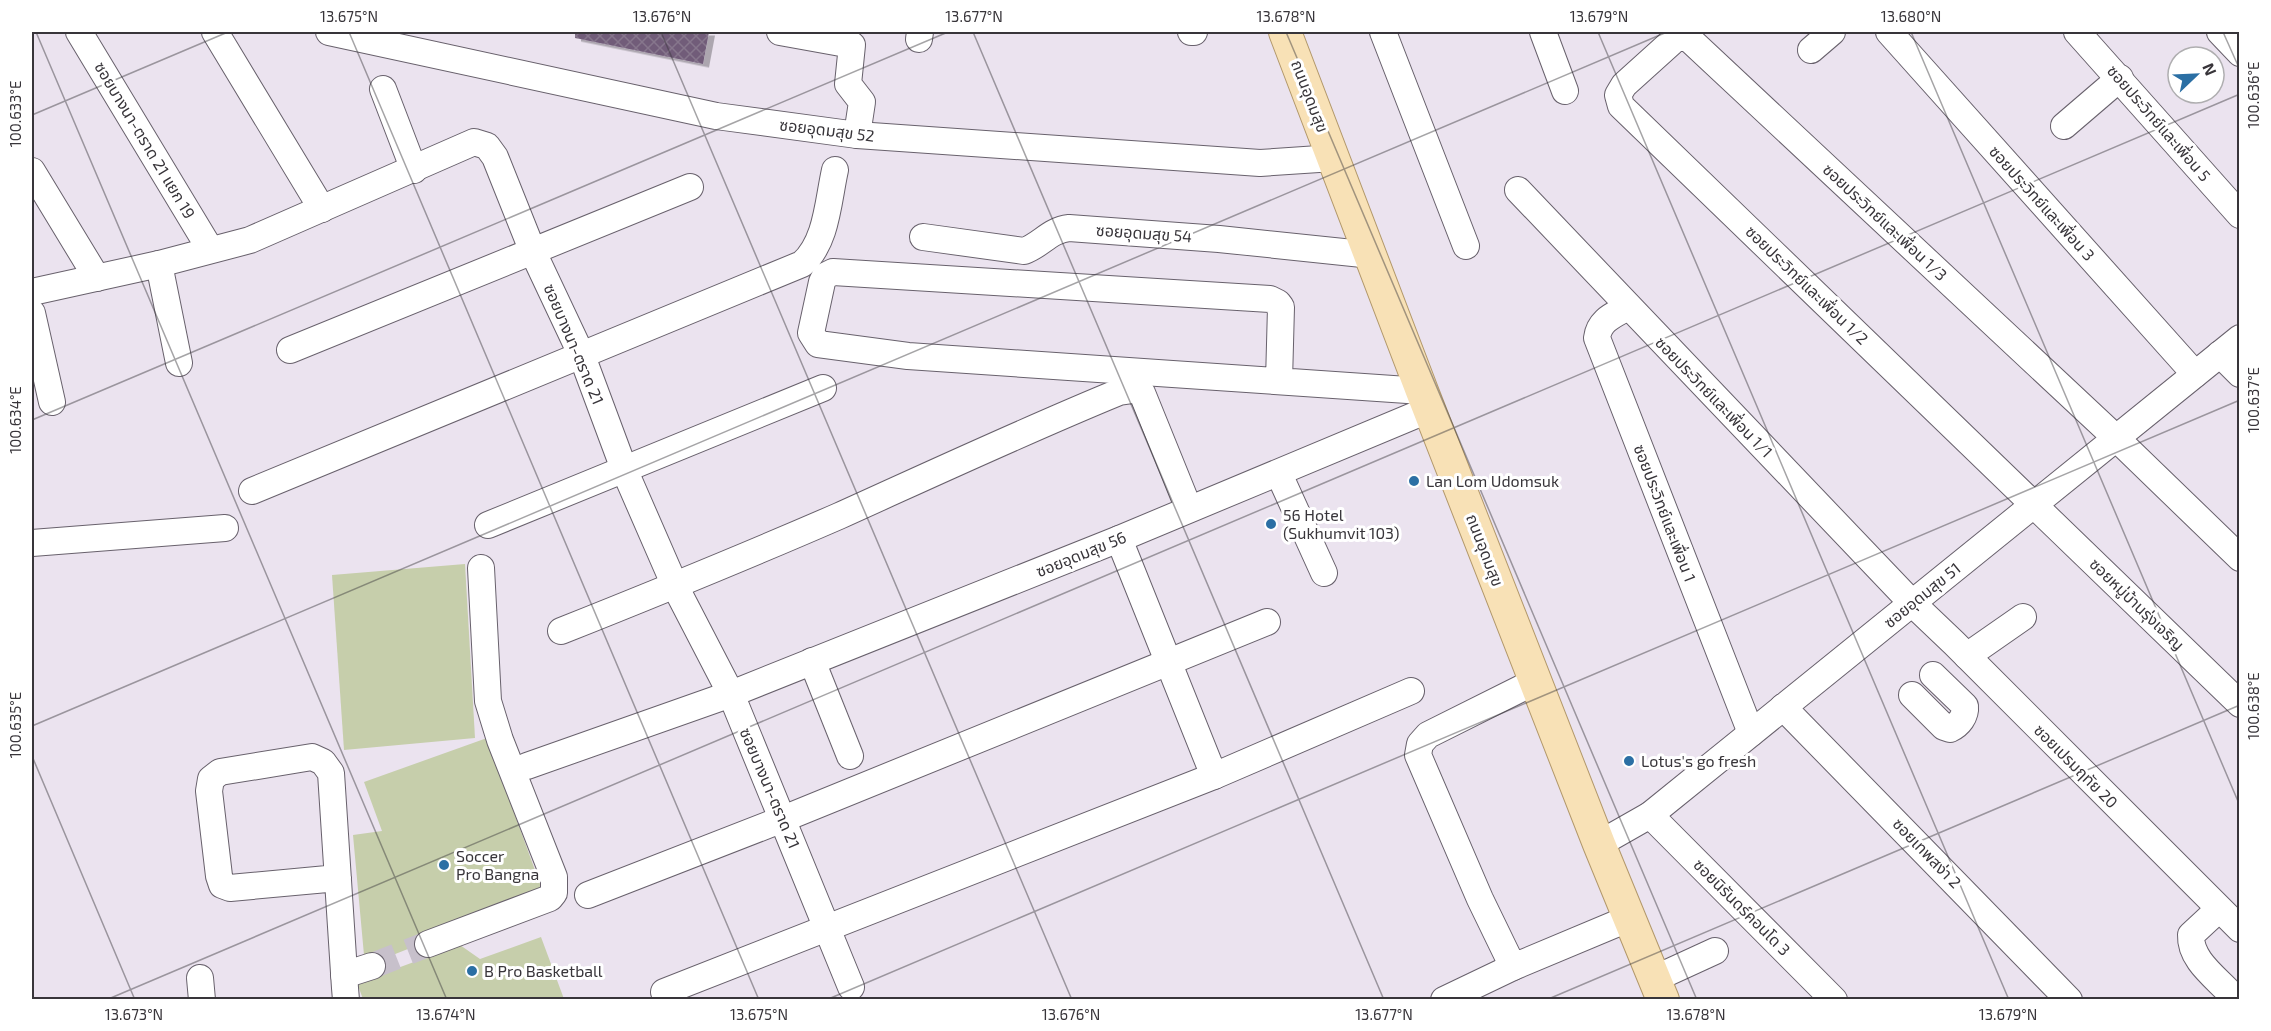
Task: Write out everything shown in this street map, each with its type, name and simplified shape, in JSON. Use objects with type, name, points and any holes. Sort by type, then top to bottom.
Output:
[{"type":"main road","name":"ถนนอุดมสุข","points":[[1285,32],[1599,844],[1658,989]]},
{"type":"street","name":"ซอยบางนา-ตราด 21 แยก 19","points":[[80,32],[210,249]]},
{"type":"street","points":[[215,32],[322,209]]},
{"type":"street","name":"ซอยอุดมสุข 52","points":[[329,32],[716,116],[857,135],[1260,163],[1334,158]]},
{"type":"street","points":[[780,32],[852,45],[848,84],[862,102],[857,135]]},
{"type":"street","points":[[1383,32],[1466,246]]},
{"type":"street","points":[[1543,32],[1565,91]]},
{"type":"street","points":[[1811,50],[1832,32]]},
{"type":"street","name":"ซอยประวิทย์และเพื่อน 3","points":[[1889,32],[2195,374]]},
{"type":"street","name":"ซอยประวิทย์และเพื่อน 5","points":[[2077,32],[2240,215]]},
{"type":"street","points":[[2220,32],[2240,53]]},
{"type":"street","name":"ซอยประวิทย์และเพื่อน 1/3","points":[[1650,62],[1676,39],[1687,37],[2116,438]]},
{"type":"street","name":"ซอยประวิทย์และเพื่อน 1/2","points":[[1650,62],[1624,85],[1618,94],[1621,106],[2034,505]]},
{"type":"street","points":[[2064,126],[2120,78]]},
{"type":"street","points":[[383,89],[414,170]]},
{"type":"street","name":"ซอยบางนา-ตราด 21","points":[[32,292],[159,264],[250,240],[474,142],[487,146],[495,157],[534,252],[582,356],[624,469],[675,586],[730,694],[850,987]]},
{"type":"street","points":[[252,491],[802,264],[811,256],[817,245],[835,170]]},
{"type":"street","points":[[32,171],[97,278]]},
{"type":"street","points":[[290,350],[690,187]]},
{"type":"street","name":"ซอยประวิทย์และเพื่อน 1/1","points":[[1518,190],[1912,603]]},
{"type":"street","name":"ซอยอุดมสุข 54","points":[[923,237],[1024,251],[1034,247],[1058,229],[1069,228],[1219,239],[1372,255]]},
{"type":"street","points":[[159,264],[179,363]]},
{"type":"street","points":[[1279,381],[1281,307],[1270,299],[833,272],[825,276],[822,282],[811,333],[818,344],[908,356],[1279,381],[1426,400]]},
{"type":"street","name":"ซอยประวิทย์และเพื่อน 1","points":[[1628,307],[1603,321],[1598,328],[1597,338],[1751,733]]},
{"type":"street","points":[[32,313],[52,402]]},
{"type":"street","points":[[2230,346],[2240,374]]},
{"type":"street","name":"ซอยอุดมสุข 51","points":[[1599,844],[1650,815],[2230,346]]},
{"type":"street","points":[[488,525],[823,388]]},
{"type":"street","points":[[561,631],[675,586],[838,516],[1025,430],[1119,392],[1133,390],[1142,393],[1189,509]]},
{"type":"street","name":"ซอยอุดมสุข 56","points":[[527,766],[730,694],[1119,539],[1278,474],[1426,400]]},
{"type":"street","points":[[2116,438],[2240,558]]},
{"type":"street","points":[[1278,474],[1324,573]]},
{"type":"street","name":"ซอยหมู่บ้านรุ่งเจริญ","points":[[2034,505],[2240,704]]},
{"type":"street","points":[[32,543],[225,528]]},
{"type":"street","points":[[1119,539],[1214,776]]},
{"type":"street","points":[[428,944],[550,898],[554,893],[554,877],[500,740],[488,701],[481,568]]},
{"type":"street","name":"ซอยเปรมฤทัย 20","points":[[1912,603],[2240,929]]},
{"type":"street","points":[[1934,675],[1965,706],[1963,718],[1950,729],[1907,700],[1934,675],[1964,653],[2023,617]]},
{"type":"street","points":[[588,895],[783,819],[1266,622]]},
{"type":"street","points":[[812,661],[850,756]]},
{"type":"street","points":[[1514,967],[1480,899],[1418,755],[1420,744],[1428,735],[1536,681]]},
{"type":"street","points":[[664,992],[1214,776],[1411,691]]},
{"type":"street","name":"ซอยเทพสง่า 2","points":[[1783,707],[2069,999]]},
{"type":"street","points":[[338,878],[230,888],[222,885],[208,791],[211,779],[220,772],[312,757],[323,762],[331,773],[338,878],[345,987]]},
{"type":"street","name":"ซอยนิรันดร์คอนโด 3","points":[[1650,815],[1834,999]]},
{"type":"street","points":[[2219,909],[2191,934],[2191,942],[2198,960],[2229,992]]},
{"type":"street","points":[[1444,999],[1630,918]]},
{"type":"street","points":[[1658,989],[1715,951]]},
{"type":"street","points":[[345,987],[372,966]]},
{"type":"green space","points":[[465,564],[475,738],[344,750],[332,575]]},
{"type":"green space","name":"Soccer Pro Bangna","points":[[487,738],[544,895],[365,966],[353,835],[382,831],[364,782]]},
{"type":"green space","name":"B Pro Basketball","points":[[541,937],[564,999],[363,999],[357,983],[460,945],[480,959]]},
{"type":"building","points":[[575,32],[709,32],[703,64],[575,38]]},
{"type":"tunnel","points":[[372,966],[428,944]]},
{"type":"place","name":"Lan Lom Udomsuk","points":[[1414,481]]},
{"type":"place","name":"56 Hotel (Sukhumvit 103)","points":[[1271,524]]},
{"type":"place","name":"Lotus's go fresh","points":[[1629,761]]},
{"type":"place","name":"Soccer Pro Bangna","points":[[444,865]]},
{"type":"place","name":"B Pro Basketball","points":[[472,971]]}]
